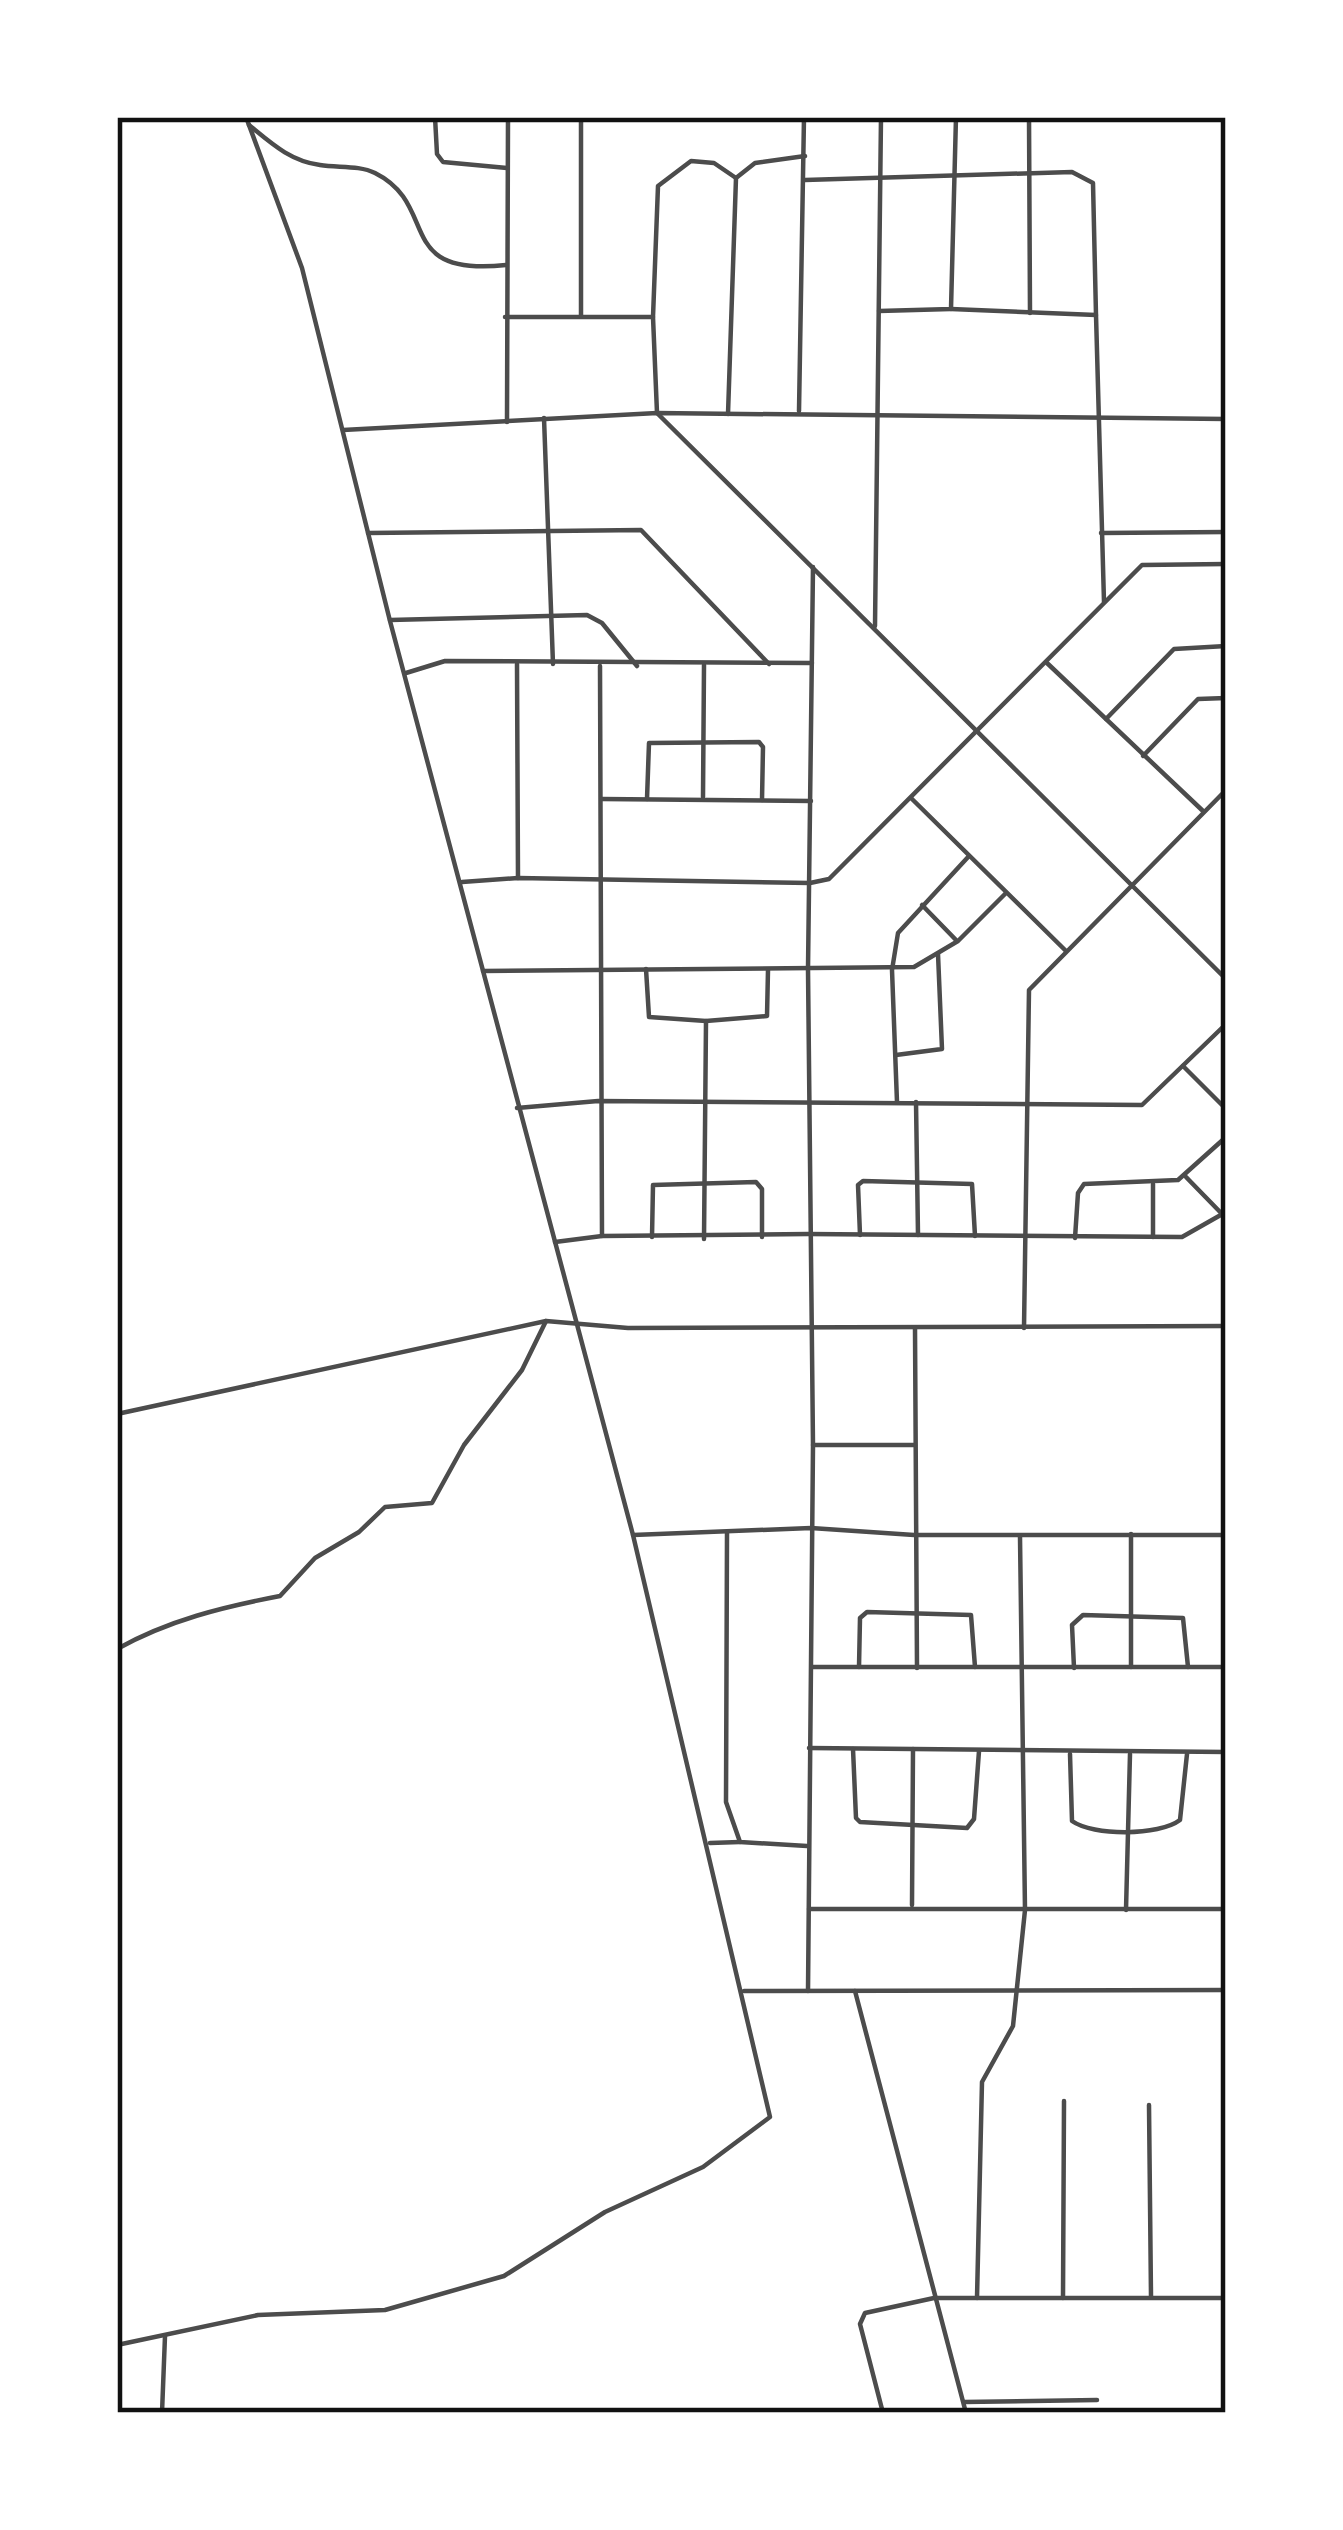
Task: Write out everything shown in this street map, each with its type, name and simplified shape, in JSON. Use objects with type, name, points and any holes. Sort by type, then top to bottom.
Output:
[{"type":"street","points":[[435,117],[437,154],[443,162],[507,168]]},
{"type":"street","points":[[507,422],[508,117]]},
{"type":"street","points":[[581,117],[581,316]]},
{"type":"street","points":[[799,413],[804,117]]},
{"type":"street","points":[[874,626],[881,117]]},
{"type":"street","points":[[951,309],[956,117]]},
{"type":"street","points":[[1029,117],[1030,313]]},
{"type":"street","points":[[248,121],[292,158],[376,174],[405,200],[422,241],[444,260],[472,269],[506,265]]},
{"type":"street","points":[[117,2345],[258,2315],[385,2310],[504,2276],[604,2212],[703,2167],[770,2117],[633,1535],[389,620],[302,268],[248,121]]},
{"type":"street","points":[[728,414],[736,178],[755,163],[805,155]]},
{"type":"street","points":[[736,178],[714,163],[691,161],[658,186],[653,317],[657,412],[1226,979]]},
{"type":"street","points":[[806,181],[1072,172],[1093,182],[1104,602]]},
{"type":"street","points":[[879,310],[1096,315]]},
{"type":"street","points":[[505,317],[653,317]]},
{"type":"street","points":[[343,430],[657,412],[1226,419]]},
{"type":"street","points":[[544,418],[553,665]]},
{"type":"street","points":[[368,532],[640,530],[769,664]]},
{"type":"street","points":[[1101,533],[1226,532]]},
{"type":"street","points":[[462,882],[518,878],[810,884],[839,872],[1145,563],[1226,564]]},
{"type":"street","points":[[808,1991],[813,567]]},
{"type":"street","points":[[389,620],[596,617],[637,666]]},
{"type":"street","points":[[1104,720],[1174,649],[1226,646]]},
{"type":"street","points":[[405,674],[445,661],[600,666],[812,663]]},
{"type":"street","points":[[1047,663],[1203,812]]},
{"type":"street","points":[[517,664],[518,878]]},
{"type":"street","points":[[703,799],[704,665]]},
{"type":"street","points":[[600,666],[602,1236]]},
{"type":"street","points":[[1142,756],[1194,702],[1226,698]]},
{"type":"street","points":[[647,799],[649,742],[703,742],[762,744],[762,800]]},
{"type":"street","points":[[1024,1328],[1029,990],[1226,790]]},
{"type":"street","points":[[602,799],[811,801]]},
{"type":"street","points":[[912,799],[1066,951]]},
{"type":"street","points":[[897,1102],[892,970],[898,933],[969,856]]},
{"type":"street","points":[[483,971],[892,970],[917,966],[958,941],[1006,893]]},
{"type":"street","points":[[922,905],[958,941]]},
{"type":"street","points":[[896,1055],[942,1049],[938,954]]},
{"type":"street","points":[[646,968],[650,1017],[706,1022],[767,1016],[768,970]]},
{"type":"street","points":[[704,1239],[706,1022]]},
{"type":"street","points":[[517,1108],[598,1101],[1142,1105],[1226,1024]]},
{"type":"street","points":[[1183,1066],[1226,1109]]},
{"type":"street","points":[[916,1102],[918,1235]]},
{"type":"street","points":[[1076,1238],[1078,1192],[1084,1184],[1153,1184],[1186,1177],[1226,1136]]},
{"type":"street","points":[[555,1242],[602,1236],[1076,1238],[1196,1233],[1224,1214],[1186,1177]]},
{"type":"street","points":[[652,1238],[649,1189],[657,1183],[760,1185],[762,1237]]},
{"type":"street","points":[[860,1235],[860,1183],[916,1183],[974,1185],[975,1237]]},
{"type":"street","points":[[1153,1184],[1153,1237]]},
{"type":"street","points":[[117,1414],[545,1321],[811,1328],[1226,1326]]},
{"type":"street","points":[[117,1649],[206,1611],[245,1599],[280,1596],[315,1558],[358,1532],[385,1507],[432,1503],[464,1445],[522,1370],[545,1321]]},
{"type":"street","points":[[915,1328],[917,1668]]},
{"type":"street","points":[[813,1445],[915,1444]]},
{"type":"street","points":[[633,1535],[811,1528],[1020,1537],[1226,1535]]},
{"type":"street","points":[[727,1533],[726,1802],[740,1842]]},
{"type":"street","points":[[1130,1668],[1131,1534]]},
{"type":"street","points":[[977,2298],[982,2082],[1013,2026],[1025,1910],[1020,1537]]},
{"type":"street","points":[[859,1667],[862,1614],[971,1615],[975,1668]]},
{"type":"street","points":[[1074,1668],[1076,1618],[1130,1615],[1183,1618],[1188,1667]]},
{"type":"street","points":[[812,1666],[1226,1666]]},
{"type":"street","points":[[809,1748],[1226,1752]]},
{"type":"street","points":[[853,1749],[856,1818],[866,1824],[912,1825],[972,1824],[979,1751]]},
{"type":"street","points":[[912,1905],[913,1749]]},
{"type":"street","points":[[1070,1752],[1072,1821],[1084,1828],[1130,1831],[1173,1826],[1180,1820],[1187,1754]]},
{"type":"street","points":[[1126,1910],[1130,1753]]},
{"type":"street","points":[[708,1843],[808,1846]]},
{"type":"street","points":[[808,1909],[912,1905],[1226,1909]]},
{"type":"street","points":[[744,1991],[1226,1990]]},
{"type":"street","points":[[855,1991],[966,2413]]},
{"type":"street","points":[[1063,2298],[1064,2101]]},
{"type":"street","points":[[1149,2105],[1151,2296]]},
{"type":"street","points":[[883,2413],[861,2317],[934,2297],[1226,2298]]},
{"type":"street","points":[[162,2413],[165,2336]]},
{"type":"street","points":[[964,2402],[1097,2400]]}]
